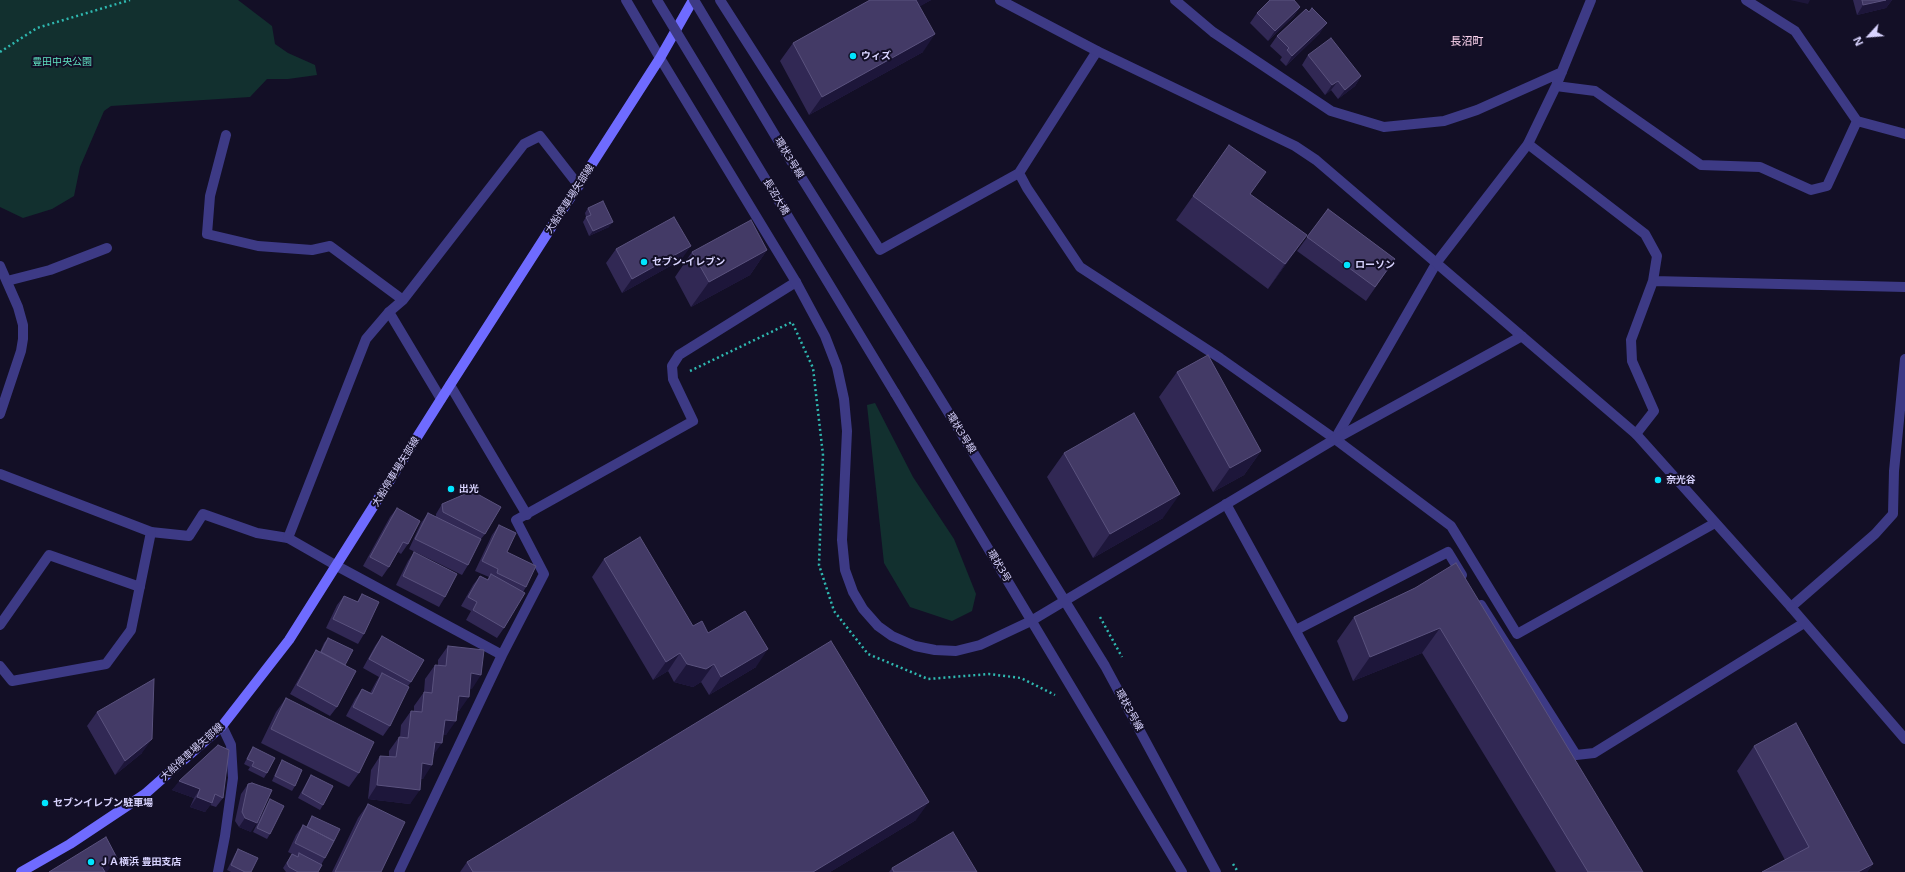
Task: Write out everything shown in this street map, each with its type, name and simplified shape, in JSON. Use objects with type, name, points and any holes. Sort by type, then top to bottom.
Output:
[{"type":"main road","name":"大船停車場矢部線","points":[[21,872],[70,844],[145,794],[222,726],[289,640],[337,566],[450,384],[579,186],[660,58],[694,0]]},
{"type":"street","points":[[626,0],[796,282],[825,336],[837,367],[844,399],[847,431],[847,459],[842,540],[845,570],[853,592],[863,609],[878,626],[892,636],[915,646],[935,650],[956,651],[980,645],[1032,621],[1335,439],[1522,336]]},
{"type":"street","name":"長沼大橋","points":[[657,0],[895,393]]},
{"type":"street","name":"環状3号線","points":[[694,0],[776,137],[1065,600],[1136,722],[1216,872]]},
{"type":"street","points":[[720,0],[880,250],[1019,173],[1097,51]]},
{"type":"street","points":[[1000,0],[1097,51],[1295,146],[1316,160],[1437,262],[1636,434],[1791,607],[1905,739]]},
{"type":"street","points":[[1175,0],[1213,32],[1331,111],[1384,127],[1444,121],[1477,110],[1562,72]]},
{"type":"street","points":[[1335,439],[1437,262],[1528,144],[1556,86],[1591,0]]},
{"type":"street","points":[[1746,0],[1795,31],[1857,121],[1905,134]]},
{"type":"street","points":[[1556,86],[1595,91],[1701,165],[1760,167],[1811,190],[1827,186],[1857,121]]},
{"type":"street","points":[[226,135],[210,196],[207,234],[258,246],[312,250],[330,246],[403,300]]},
{"type":"street","points":[[288,538],[366,339],[389,312],[403,300],[524,144],[540,136],[579,186]]},
{"type":"street","points":[[1528,144],[1645,234],[1657,256],[1652,281],[1631,340],[1632,361],[1654,411],[1636,434]]},
{"type":"street","points":[[1019,173],[1027,188],[1080,267],[1220,358],[1335,439],[1451,526],[1517,634],[1715,522]]},
{"type":"street","points":[[7,281],[50,270],[107,248]]},
{"type":"street","points":[[0,266],[18,307],[23,326],[22,351],[0,414]]},
{"type":"street","points":[[1652,281],[1905,287]]},
{"type":"street","points":[[399,872],[502,655],[544,574],[516,520],[693,421],[673,379],[672,366],[679,355],[796,282]]},
{"type":"street","points":[[389,312],[441,399]]},
{"type":"street","points":[[1791,607],[1876,534],[1893,514],[1894,471],[1905,359]]},
{"type":"street","points":[[450,384],[527,515]]},
{"type":"street","name":"環状3号","points":[[895,393],[1182,872]]},
{"type":"street","points":[[0,474],[151,532],[189,536],[203,514],[258,533],[288,538],[502,655]]},
{"type":"street","points":[[1226,504],[1343,717]]},
{"type":"street","points":[[0,666],[12,681],[106,664],[131,630],[151,532]]},
{"type":"street","points":[[1296,630],[1448,552],[1468,584]]},
{"type":"street","points":[[0,625],[49,555],[140,587]]},
{"type":"street","points":[[1476,597],[1576,755],[1594,753],[1804,623]]},
{"type":"street","points":[[218,872],[226,836],[233,778],[231,745],[222,726]]},
{"type":"path","points":[[0,52],[37,28],[130,0]]},
{"type":"path","points":[[673,379],[792,322],[813,368],[824,455],[819,564],[834,611],[868,654],[928,679],[989,674],[1021,678],[1058,697]]},
{"type":"green space","name":"豊田中央公園","points":[[0,0],[238,0],[272,26],[275,44],[288,53],[315,65],[317,75],[288,79],[267,79],[250,97],[111,106],[104,111],[80,167],[74,196],[52,209],[23,218],[0,207]]},
{"type":"green space","points":[[875,403],[913,477],[954,539],[976,594],[972,611],[952,621],[910,607],[884,563],[867,405]]},
{"type":"building","points":[[870,0],[916,0],[935,34],[822,97],[793,43]]},
{"type":"building","points":[[1270,0],[1294,0],[1300,7],[1275,31],[1257,13]]},
{"type":"building","points":[[1862,0],[1886,0],[1863,5]]},
{"type":"building","points":[[1312,8],[1327,23],[1292,56],[1287,50],[1289,48],[1277,36],[1306,9],[1309,12]]},
{"type":"building","points":[[1331,38],[1361,76],[1345,90],[1338,81],[1332,85],[1308,55]]},
{"type":"building","points":[[1229,145],[1266,172],[1250,194],[1307,235],[1285,264],[1193,196]]},
{"type":"building","points":[[603,201],[613,222],[593,231],[586,217],[591,215],[588,208]]},
{"type":"building","points":[[1328,209],[1395,259],[1375,287],[1307,237]]},
{"type":"building","points":[[674,217],[691,246],[632,279],[616,249]]},
{"type":"building","points":[[751,220],[767,250],[709,282],[692,252]]},
{"type":"building","points":[[1208,355],[1261,451],[1230,468],[1177,372]]},
{"type":"building","points":[[1134,413],[1180,494],[1110,534],[1064,453]]},
{"type":"building","points":[[472,491],[501,507],[485,534],[443,512],[442,504]]},
{"type":"building","points":[[397,508],[420,521],[408,544],[403,542],[389,567],[370,557]]},
{"type":"building","points":[[428,513],[481,539],[468,565],[415,539]]},
{"type":"building","points":[[499,525],[516,533],[507,552],[536,566],[526,587],[497,573],[498,569],[482,561]]},
{"type":"building","points":[[640,537],[693,626],[702,621],[708,633],[745,611],[768,649],[721,677],[714,664],[706,669],[687,664],[680,653],[666,662],[604,559]]},
{"type":"building","points":[[414,552],[457,574],[445,597],[403,576]]},
{"type":"building","points":[[1456,563],[1643,872],[1588,872],[1440,628],[1370,657],[1354,617],[1415,588]]},
{"type":"building","points":[[491,574],[525,593],[504,628],[473,610],[477,602],[468,597],[480,576],[488,580]]},
{"type":"building","points":[[362,594],[379,602],[364,634],[333,619],[344,596],[358,602]]},
{"type":"building","points":[[382,636],[424,660],[411,682],[369,659]]},
{"type":"building","points":[[328,638],[353,650],[345,665],[321,652]]},
{"type":"building","points":[[831,641],[929,802],[813,872],[473,872],[467,862]]},
{"type":"building","points":[[448,646],[484,650],[481,675],[471,673],[469,697],[459,696],[456,721],[445,720],[442,743],[435,742],[432,765],[422,763],[420,790],[377,785],[380,756],[396,757],[399,737],[408,738],[411,711],[422,712],[424,692],[432,693],[435,665],[446,666]]},
{"type":"building","points":[[316,650],[356,671],[337,707],[297,685]]},
{"type":"building","points":[[382,673],[409,687],[390,726],[353,707],[362,689],[372,694]]},
{"type":"building","points":[[154,679],[152,739],[125,761],[97,712]]},
{"type":"building","points":[[286,698],[374,742],[359,773],[271,729]]},
{"type":"building","points":[[1796,723],[1873,864],[1858,872],[1762,872],[1809,847],[1754,746]]},
{"type":"building","points":[[218,745],[229,750],[223,798],[215,794],[212,803],[197,797],[200,789],[179,781]]},
{"type":"building","points":[[253,747],[275,758],[267,773],[252,766],[254,762],[247,759]]},
{"type":"building","points":[[282,760],[302,770],[295,786],[275,776]]},
{"type":"building","points":[[311,775],[333,786],[323,805],[302,793]]},
{"type":"building","points":[[252,783],[272,790],[257,823],[245,818],[242,812],[248,784]]},
{"type":"building","points":[[270,799],[284,806],[270,834],[257,828]]},
{"type":"building","points":[[368,804],[405,822],[381,872],[335,872]]},
{"type":"building","points":[[312,816],[340,829],[334,841],[307,827]]},
{"type":"building","points":[[303,825],[334,841],[325,858],[295,843]]},
{"type":"building","points":[[953,832],[977,872],[894,872],[892,868]]},
{"type":"building","points":[[106,837],[117,858],[102,867],[105,872],[49,872]]},
{"type":"building","points":[[238,849],[258,858],[251,872],[245,872],[231,865]]},
{"type":"building","points":[[299,853],[322,865],[318,872],[298,872],[289,867],[287,863],[292,854],[298,857]]},
{"type":"place","name":"ウィズ","points":[[853,56]]},
{"type":"place","name":"セブン-イレブン","points":[[644,262]]},
{"type":"place","name":"ローソン","points":[[1347,265]]},
{"type":"place","name":"奈光谷","points":[[1658,480]]},
{"type":"place","name":"出光","points":[[451,489]]},
{"type":"place","name":"セブンイレブン駐車場","points":[[45,803]]},
{"type":"place","name":"ＪＡ横浜 豊田支店","points":[[91,862]]},
{"type":"district","name":"長沼町","points":[[1467,42]]}]
